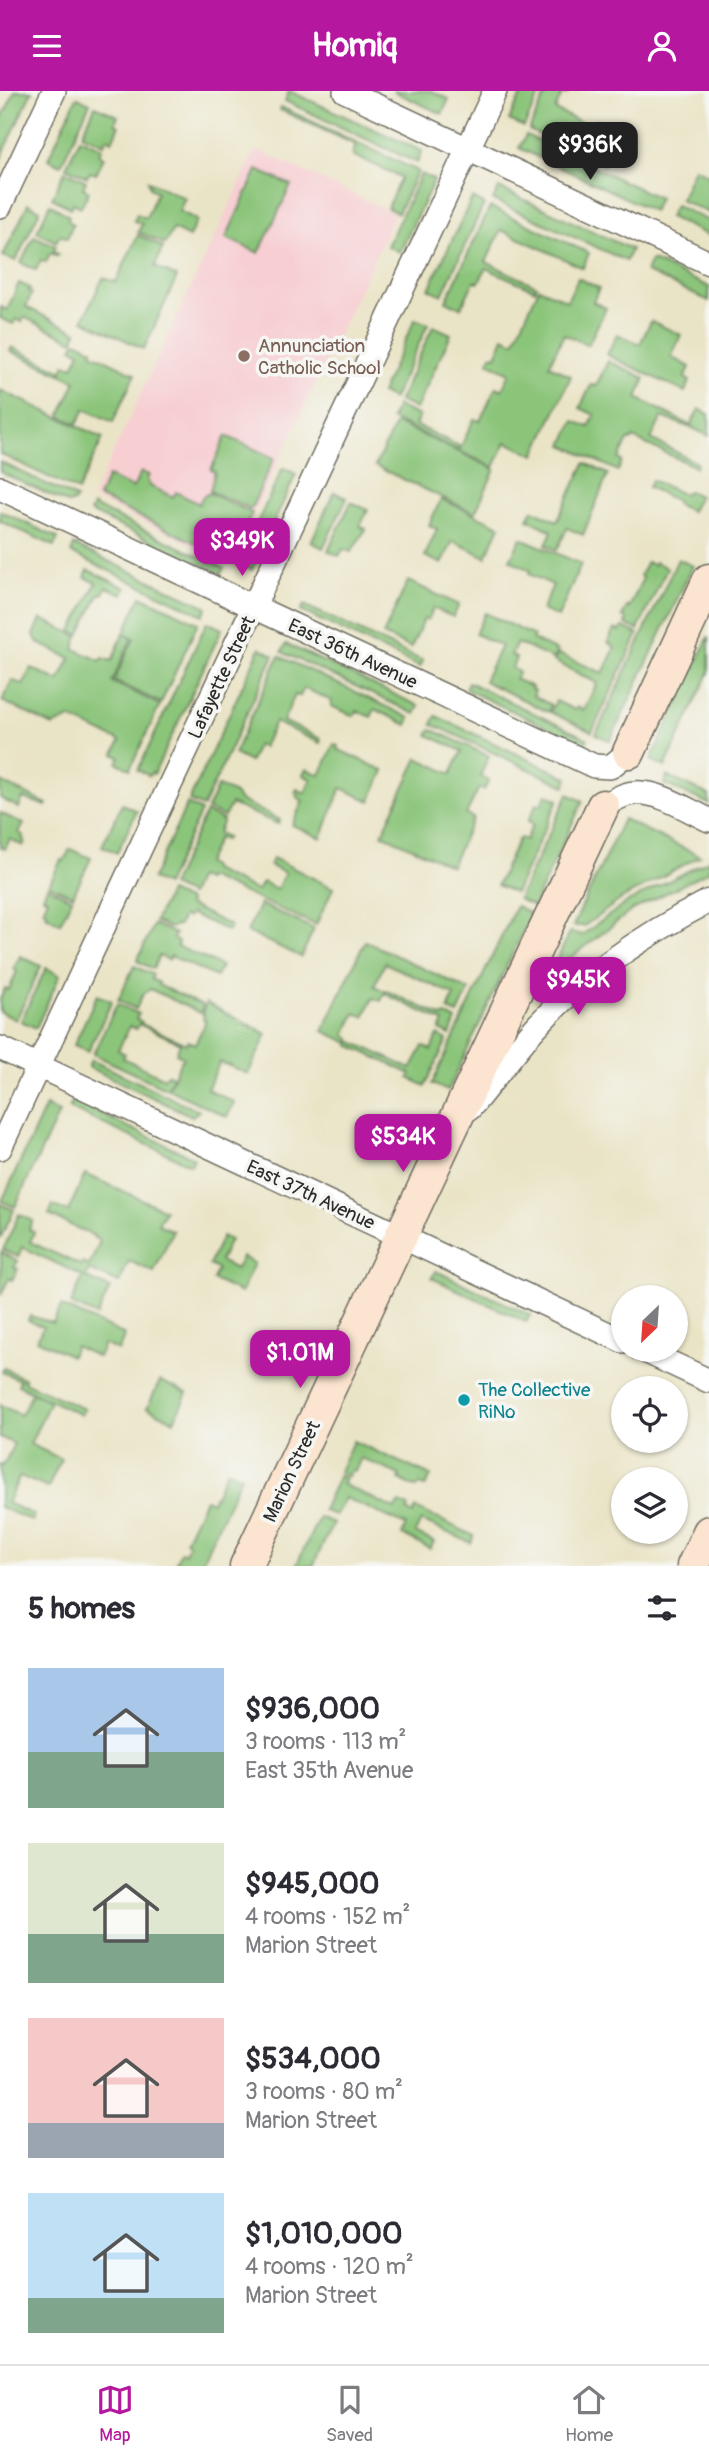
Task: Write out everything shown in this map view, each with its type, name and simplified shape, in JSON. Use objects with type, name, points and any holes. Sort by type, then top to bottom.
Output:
[{"type":"street","points":[[0,206],[54,91]]},
{"type":"street","points":[[345,91],[709,263]]},
{"type":"street","name":"Lafayette Street","points":[[0,1148],[495,91]]},
{"type":"street","name":"East 36th Avenue","points":[[0,488],[594,766],[610,767],[629,752]]},
{"type":"street","points":[[629,752],[709,580]]},
{"type":"street","points":[[603,806],[635,792],[655,795],[709,820]]},
{"type":"street","name":"Marion Street","points":[[246,1566],[603,806]]},
{"type":"street","points":[[451,1132],[536,1027],[582,984],[650,934],[709,901]]},
{"type":"street","name":"East 37th Avenue","points":[[0,1048],[611,1335]]},
{"type":"street","points":[[669,1362],[709,1381]]},
{"type":"street","points":[[693,1566],[709,1532]]},
{"type":"shaded area","name":"Annunciation Catholic School","points":[[256,149],[395,214],[231,563],[92,498]]},
{"type":"green space","points":[[15,91],[32,91],[0,160],[0,122]]},
{"type":"green space","points":[[289,91],[422,151],[417,163],[285,101]]},
{"type":"green space","points":[[393,91],[431,91],[449,99],[442,114]]},
{"type":"green space","points":[[523,91],[541,91],[524,127],[509,120]]},
{"type":"green space","points":[[547,91],[568,91],[566,95],[562,94],[555,110],[593,128],[597,120],[620,131],[604,166],[529,130]]},
{"type":"green space","points":[[77,97],[90,103],[61,165],[48,159]]},
{"type":"green space","points":[[95,106],[118,116],[115,123],[119,126],[112,141],[107,138],[104,144],[82,134]]},
{"type":"green space","points":[[281,107],[418,171],[398,213],[387,208],[401,177],[352,155],[356,145],[280,110]]},
{"type":"green space","points":[[526,135],[659,198],[653,211],[519,148]]},
{"type":"green space","points":[[80,138],[102,148],[99,155],[104,157],[96,174],[90,172],[87,177],[66,167]]},
{"type":"green space","points":[[694,168],[709,175],[709,213],[680,200]]},
{"type":"green space","points":[[257,170],[291,185],[259,253],[226,238]]},
{"type":"green space","points":[[65,171],[86,181],[83,188],[89,191],[81,207],[73,203],[71,208],[52,198]]},
{"type":"green space","points":[[421,174],[434,180],[400,252],[387,246]]},
{"type":"green space","points":[[148,181],[185,198],[179,211],[197,220],[189,237],[173,229],[165,244],[138,232],[142,224],[134,221],[137,214],[146,218],[157,192],[150,188]]},
{"type":"green space","points":[[499,188],[631,249],[626,261],[493,200]]},
{"type":"green space","points":[[472,198],[484,204],[442,295],[429,289]]},
{"type":"green space","points":[[28,204],[40,210],[16,261],[3,256]]},
{"type":"green space","points":[[50,204],[69,216],[68,221],[73,224],[67,238],[60,235],[56,242],[37,232]]},
{"type":"green space","points":[[675,205],[709,221],[709,236],[669,217]]},
{"type":"green space","points":[[490,207],[589,253],[583,268],[501,230],[486,262],[537,286],[535,290],[486,268],[479,282],[474,281],[461,308],[446,301]]},
{"type":"green space","points":[[138,235],[163,247],[155,267],[177,277],[144,349],[83,320],[103,278],[116,282]]},
{"type":"green space","points":[[34,236],[56,246],[53,252],[58,254],[57,256],[50,253],[46,262],[41,260],[36,270],[21,263]]},
{"type":"green space","points":[[651,260],[709,287],[709,301],[646,272]]},
{"type":"green space","points":[[578,278],[599,288],[593,302],[606,308],[588,345],[564,334],[549,365],[571,376],[535,455],[506,442],[494,467],[459,451],[474,419],[480,421],[496,387],[502,390],[510,373],[488,362],[491,355],[496,356],[504,337],[514,342],[539,288],[567,301]]},
{"type":"green space","points":[[19,283],[30,288],[28,291],[32,293],[26,307],[77,332],[73,341],[24,317],[22,322],[16,319],[13,324],[0,318],[1,307],[7,310]]},
{"type":"green space","points":[[415,319],[428,324],[393,399],[381,393]]},
{"type":"green space","points":[[651,321],[681,335],[671,357],[690,367],[685,378],[690,381],[685,392],[607,355],[617,334],[640,344]]},
{"type":"green space","points":[[433,326],[451,334],[416,409],[399,401]]},
{"type":"green space","points":[[76,341],[93,349],[92,353],[135,374],[113,422],[85,409],[77,424],[60,416],[76,381],[10,351],[12,347],[62,371],[65,364],[73,367],[80,352],[72,348]]},
{"type":"green space","points":[[608,361],[645,378],[637,398],[689,425],[688,427],[662,417],[651,439],[697,463],[696,467],[633,438],[628,440],[619,459],[622,461],[618,471],[563,445],[574,421],[589,427],[595,415],[580,408],[591,385],[596,386]]},
{"type":"green space","points":[[0,390],[103,438],[78,491],[0,454]]},
{"type":"green space","points":[[397,406],[419,416],[415,425],[459,446],[458,450],[391,419]]},
{"type":"green space","points":[[699,409],[709,414],[709,436],[690,427]]},
{"type":"green space","points":[[396,423],[495,469],[475,513],[375,466]]},
{"type":"green space","points":[[226,436],[274,458],[251,509],[210,491],[215,472],[211,470]]},
{"type":"green space","points":[[0,462],[76,498],[74,502],[69,504],[0,472]]},
{"type":"green space","points":[[585,463],[608,474],[583,535],[567,528],[557,550],[546,545],[552,531],[528,519],[533,510],[557,521]]},
{"type":"green space","points":[[283,468],[296,474],[252,570],[238,563]]},
{"type":"green space","points":[[141,472],[149,475],[147,479],[150,486],[173,497],[176,492],[199,504],[203,496],[210,493],[252,513],[230,559],[98,497],[108,477],[133,488]]},
{"type":"green space","points":[[652,480],[682,494],[689,491],[699,496],[691,511],[648,487]]},
{"type":"green space","points":[[334,492],[347,498],[323,548],[311,542]]},
{"type":"green space","points":[[441,499],[500,526],[486,557],[453,541],[442,564],[425,556],[437,529],[429,525]]},
{"type":"green space","points":[[351,502],[368,510],[360,526],[366,529],[351,552],[343,549],[339,556],[328,551]]},
{"type":"green space","points":[[93,506],[224,568],[221,574],[90,512]]},
{"type":"green space","points":[[0,511],[58,538],[54,546],[0,521]]},
{"type":"green space","points":[[521,538],[581,564],[558,617],[542,610],[553,585],[529,574],[530,570],[510,560]]},
{"type":"green space","points":[[74,545],[207,607],[203,615],[71,553]]},
{"type":"green space","points":[[678,559],[693,566],[610,741],[596,734]]},
{"type":"green space","points":[[647,562],[653,565],[655,562],[667,568],[638,630],[625,624],[627,619],[622,617],[643,578],[640,576]]},
{"type":"green space","points":[[88,570],[126,588],[123,594],[106,587],[103,594],[100,593],[79,635],[72,631],[96,583],[85,577]]},
{"type":"green space","points":[[408,581],[459,605],[453,617],[433,608],[428,620],[424,619],[411,648],[383,635]]},
{"type":"green space","points":[[141,596],[198,623],[161,703],[114,681],[134,638],[124,633]]},
{"type":"green space","points":[[304,605],[423,661],[420,667],[301,611]]},
{"type":"green space","points":[[485,613],[534,636],[532,639],[557,651],[553,659],[517,643],[511,655],[516,658],[512,668],[519,672],[515,679],[532,687],[535,691],[533,696],[551,705],[548,712],[484,681],[501,646],[475,634]]},
{"type":"green space","points":[[41,619],[78,636],[74,649],[101,661],[103,658],[112,661],[123,634],[132,638],[112,682],[160,705],[130,769],[117,763],[120,757],[114,754],[120,741],[70,718],[53,726],[2,701],[12,680],[23,685],[31,668],[59,681],[70,658],[38,643],[34,635]]},
{"type":"green space","points":[[207,622],[222,629],[154,774],[149,776],[138,770]]},
{"type":"green space","points":[[623,627],[638,634],[592,732],[550,712],[556,701],[575,710],[577,707],[584,710],[597,683],[554,661],[558,654],[603,673],[615,648],[608,642],[614,629],[620,631]]},
{"type":"green space","points":[[709,636],[709,673],[665,767],[651,760]]},
{"type":"green space","points":[[286,644],[419,706],[415,714],[282,652]]},
{"type":"green space","points":[[260,648],[274,655],[203,807],[189,801]]},
{"type":"green space","points":[[279,656],[410,718],[407,725],[375,709],[371,717],[357,711],[354,716],[331,706],[332,701],[304,688],[300,696],[295,695],[283,721],[321,739],[320,743],[275,722],[263,747],[257,745],[250,762],[234,754]]},
{"type":"green space","points":[[468,682],[588,739],[585,745],[465,689]]},
{"type":"green space","points":[[436,716],[568,778],[565,786],[432,724]]},
{"type":"green space","points":[[431,729],[489,756],[480,776],[489,780],[484,790],[479,788],[466,814],[473,818],[451,866],[382,834],[418,758],[451,774],[462,751],[428,735]]},
{"type":"green space","points":[[334,744],[338,746],[337,749],[384,771],[370,801],[341,788],[321,838],[292,825],[303,801],[295,793],[297,789],[305,793],[311,779],[303,775],[306,769],[320,775]]},
{"type":"green space","points":[[667,776],[709,795],[709,804],[664,784]]},
{"type":"green space","points":[[1,782],[47,804],[46,806],[23,798],[19,808],[0,798]]},
{"type":"green space","points":[[218,786],[235,794],[239,800],[280,820],[278,824],[231,804],[224,817],[207,809]]},
{"type":"green space","points":[[546,794],[558,800],[515,893],[497,885],[518,840],[526,840],[533,824],[528,821],[537,803],[541,805]]},
{"type":"green space","points":[[568,794],[583,801],[533,906],[518,899]]},
{"type":"green space","points":[[122,804],[137,811],[117,853],[102,846]]},
{"type":"green space","points":[[187,804],[201,811],[166,885],[152,879]]},
{"type":"green space","points":[[206,812],[223,820],[218,833],[227,837],[225,840],[218,838],[206,864],[212,867],[212,870],[257,891],[262,882],[277,889],[285,873],[269,865],[273,858],[333,888],[316,925],[208,877],[206,880],[198,877],[190,895],[171,886]]},
{"type":"green space","points":[[0,813],[24,824],[19,833],[24,836],[23,846],[10,839],[5,849],[0,847]]},
{"type":"green space","points":[[623,819],[700,856],[623,898],[584,926],[573,926]]},
{"type":"green space","points":[[70,849],[91,858],[73,896],[49,885],[61,860],[64,861]]},
{"type":"green space","points":[[709,860],[709,871],[631,911],[559,967],[555,964],[570,932],[582,935],[626,903]]},
{"type":"green space","points":[[47,887],[72,899],[60,923],[46,915],[47,912],[43,910],[48,899],[43,897]]},
{"type":"green space","points":[[169,892],[189,901],[188,905],[231,926],[228,931],[191,914],[188,918],[183,916],[179,925],[169,928],[155,921]]},
{"type":"green space","points":[[260,904],[314,929],[301,957],[247,932]]},
{"type":"green space","points":[[516,906],[531,914],[448,1091],[432,1084]]},
{"type":"green space","points":[[154,924],[175,934],[173,939],[178,942],[177,946],[221,966],[216,977],[171,956],[169,960],[159,956],[153,969],[137,961]]},
{"type":"green space","points":[[365,941],[469,990],[458,1014],[448,1010],[454,995],[385,963],[374,986],[385,991],[381,1001],[373,998],[364,1017],[355,1013],[345,1035],[351,1039],[349,1043],[323,1031]]},
{"type":"green space","points":[[20,956],[41,966],[16,1020],[0,1012],[0,999],[5,989],[9,990]]},
{"type":"green space","points":[[134,966],[153,975],[151,979],[159,983],[158,985],[203,1006],[200,1013],[150,989],[143,994],[136,1009],[118,1000]]},
{"type":"green space","points":[[46,968],[60,975],[36,1028],[21,1021]]},
{"type":"green space","points":[[387,991],[443,1017],[445,1015],[456,1020],[450,1035],[440,1030],[444,1022],[385,994]]},
{"type":"green space","points":[[97,995],[112,1001],[88,1052],[74,1045]]},
{"type":"green space","points":[[206,1003],[267,1034],[248,1074],[220,1062],[207,1089],[234,1102],[227,1117],[168,1089],[183,1057],[176,1053],[180,1043],[139,1024],[136,1029],[130,1026],[118,1050],[125,1054],[123,1058],[164,1078],[167,1074],[173,1076],[167,1089],[93,1054],[117,1004],[139,1014],[136,1019],[142,1022],[141,1024],[186,1044],[188,1041],[195,1044],[206,1021],[202,1014]]},
{"type":"green space","points":[[438,1035],[447,1040],[425,1086],[409,1078],[411,1074],[349,1045],[351,1041],[411,1069],[423,1046],[431,1050]]},
{"type":"green space","points":[[91,1060],[199,1111],[192,1116],[88,1067]]},
{"type":"green space","points":[[73,1101],[194,1158],[191,1165],[69,1108]]},
{"type":"green space","points":[[46,1106],[59,1113],[15,1207],[2,1201]]},
{"type":"green space","points":[[85,1174],[165,1210],[158,1224],[173,1231],[154,1272],[129,1261],[119,1283],[89,1270],[86,1278],[110,1288],[97,1316],[71,1304],[83,1276],[22,1247],[18,1257],[3,1250],[19,1214],[33,1221],[29,1229],[34,1232],[30,1242],[80,1265],[82,1263],[89,1266],[100,1241],[49,1215],[53,1205],[68,1212]]},
{"type":"green space","points":[[0,1204],[14,1210],[0,1239]]},
{"type":"green space","points":[[222,1236],[230,1240],[220,1261],[236,1269],[242,1257],[254,1263],[241,1293],[213,1280],[217,1269],[209,1265]]},
{"type":"green space","points":[[1,1252],[18,1261],[14,1267],[18,1269],[12,1280],[9,1278],[1,1295]]},
{"type":"green space","points":[[436,1271],[530,1315],[526,1322],[432,1278]]},
{"type":"green space","points":[[61,1306],[125,1335],[118,1351],[104,1344],[98,1357],[75,1346],[71,1356],[37,1340],[43,1327],[28,1320],[30,1316],[53,1323]]},
{"type":"green space","points":[[4,1368],[25,1379],[24,1382],[84,1409],[81,1415],[18,1385],[20,1380],[2,1372]]},
{"type":"green space","points":[[160,1381],[187,1393],[174,1421],[147,1408]]},
{"type":"green space","points":[[32,1393],[50,1401],[30,1444],[61,1459],[48,1488],[20,1476],[7,1503],[34,1515],[32,1521],[0,1507],[0,1465],[3,1466],[14,1444],[0,1437],[0,1405],[21,1415]]},
{"type":"green space","points":[[353,1441],[431,1476],[425,1487],[419,1485],[417,1488],[399,1480],[400,1475],[361,1458],[355,1471],[351,1470],[348,1476],[339,1471]]},
{"type":"green space","points":[[227,1470],[241,1476],[200,1566],[174,1566],[181,1551],[185,1553],[189,1544],[185,1541],[205,1499],[212,1502]]},
{"type":"green space","points":[[339,1475],[345,1478],[342,1484],[395,1509],[399,1503],[409,1507],[407,1511],[413,1514],[416,1508],[474,1536],[471,1543],[421,1521],[415,1533],[434,1542],[430,1549],[402,1535],[406,1525],[345,1498],[335,1516],[323,1510]]},
{"type":"green space","points":[[319,1517],[333,1523],[313,1566],[296,1566]]},
{"type":"place","name":"Annunciation Catholic School","points":[[244,356]]},
{"type":"place","name":"The Collective RiNo","points":[[464,1400]]}]
